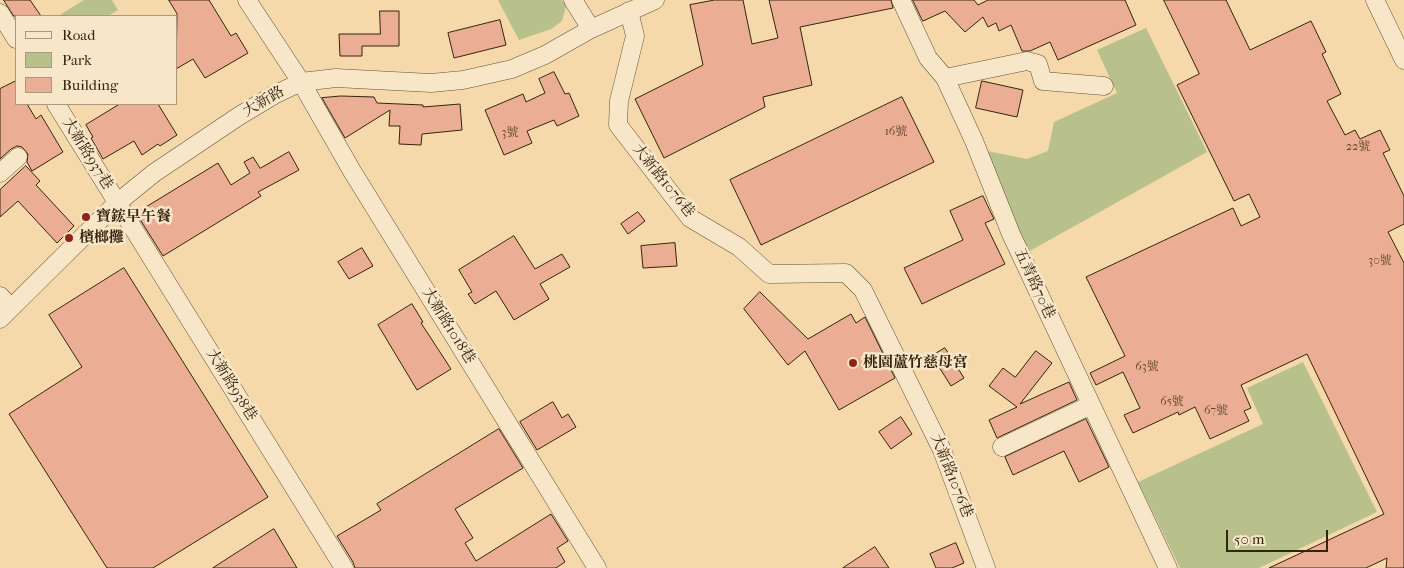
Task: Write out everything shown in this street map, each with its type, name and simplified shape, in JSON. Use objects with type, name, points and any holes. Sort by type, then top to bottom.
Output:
[{"type":"street","name":"大新路1018巷","points":[[247,0],[301,82],[357,180],[597,568]]},
{"type":"street","points":[[573,0],[591,29]]},
{"type":"street","name":"大新路","points":[[4,307],[154,173],[207,136],[274,95],[301,82],[336,78],[431,82],[463,80],[512,69],[545,55],[591,29],[655,0]]},
{"type":"street","name":"五青路70巷","points":[[901,0],[928,58],[945,78],[974,141],[1011,234],[1168,568]]},
{"type":"street","points":[[1375,0],[1404,60]]},
{"type":"street","name":"大新路1076巷","points":[[629,12],[635,36],[619,101],[618,125],[690,218],[739,247],[769,274],[846,272],[863,290],[942,450],[986,568]]},
{"type":"street","points":[[0,13],[15,37]]},
{"type":"street","points":[[945,78],[1027,61],[1038,64],[1043,80],[1104,86]]},
{"type":"street","name":"大新路937巷","points":[[57,105],[118,204]]},
{"type":"street","points":[[0,173],[18,157]]},
{"type":"street","name":"大新路938巷","points":[[118,204],[344,568]]},
{"type":"street","points":[[1002,447],[1091,405]]},
{"type":"green space","points":[[84,0],[112,0],[118,10],[110,15],[60,15]]},
{"type":"green space","points":[[498,0],[562,0],[566,6],[562,21],[551,29],[519,40]]},
{"type":"green space","points":[[1146,28],[1207,152],[1028,252],[987,151],[1027,159],[1048,151],[1054,122],[1117,93],[1097,50]]},
{"type":"green space","points":[[1303,362],[1377,512],[1259,568],[1180,568],[1138,482],[1263,424],[1247,388]]},
{"type":"building","points":[[4,0],[30,0],[40,15],[15,15]]},
{"type":"building","points":[[169,0],[209,0],[231,36],[236,33],[248,53],[205,78],[193,59],[178,68],[177,14]]},
{"type":"building","points":[[715,0],[743,0],[752,44],[778,38],[769,0],[891,0],[893,8],[800,27],[812,85],[763,97],[765,107],[664,158],[635,99],[703,65],[690,5]]},
{"type":"building","points":[[913,0],[974,0],[978,5],[988,0],[1125,0],[1136,25],[1058,60],[1050,42],[1030,51],[1022,51],[1011,25],[999,31],[996,23],[988,27],[983,17],[965,32],[945,11],[923,21]]},
{"type":"building","points":[[1164,0],[1226,0],[1250,50],[1311,21],[1326,52],[1322,54],[1341,94],[1327,101],[1345,135],[1355,130],[1360,139],[1380,130],[1390,150],[1383,153],[1404,196],[1404,224],[1388,232],[1404,263],[1404,568],[1386,568],[1387,558],[1366,568],[1269,568],[1384,514],[1307,354],[1241,385],[1251,408],[1244,411],[1249,421],[1210,439],[1195,407],[1179,415],[1178,412],[1133,433],[1124,415],[1140,408],[1123,372],[1096,385],[1090,373],[1125,356],[1086,277],[1233,208],[1241,226],[1260,217],[1249,194],[1234,201],[1177,85],[1199,74]]},
{"type":"building","points":[[380,11],[399,11],[399,46],[362,46],[362,56],[340,56],[339,34],[380,34]]},
{"type":"building","points":[[500,20],[506,45],[454,58],[448,33]]},
{"type":"building","points":[[554,72],[565,94],[569,93],[579,116],[557,126],[554,120],[527,131],[532,143],[504,155],[485,110],[523,94],[526,102],[545,93],[539,79]]},
{"type":"building","points":[[982,81],[1023,90],[1017,117],[976,108]]},
{"type":"building","points":[[15,82],[15,105],[28,105],[36,119],[41,115],[63,152],[32,171],[27,162],[28,154],[22,147],[17,146],[11,149],[0,159],[0,89]]},
{"type":"building","points":[[341,96],[374,97],[377,103],[423,105],[423,107],[460,104],[462,130],[422,134],[421,145],[399,144],[400,126],[389,126],[390,110],[345,138],[322,98]]},
{"type":"building","points":[[902,97],[934,162],[761,245],[730,180]]},
{"type":"building","points":[[118,105],[159,105],[177,135],[160,146],[158,144],[142,155],[134,141],[103,159],[86,125]]},
{"type":"building","points":[[289,152],[299,170],[258,192],[261,196],[163,256],[136,213],[218,163],[231,185],[250,173],[244,162],[253,157],[260,168]]},
{"type":"building","points":[[26,166],[40,181],[36,185],[74,226],[57,243],[18,201],[0,217],[0,190]]},
{"type":"building","points":[[983,196],[994,219],[985,223],[1005,264],[922,304],[904,268],[963,240],[950,211]]},
{"type":"building","points":[[638,212],[645,221],[628,234],[621,224]]},
{"type":"building","points":[[514,236],[535,269],[562,254],[570,267],[540,284],[549,299],[514,320],[496,291],[475,304],[468,294],[472,292],[459,270]]},
{"type":"building","points":[[675,243],[677,266],[643,268],[641,246]]},
{"type":"building","points":[[362,248],[373,266],[349,279],[338,262]]},
{"type":"building","points":[[124,268],[268,497],[153,568],[107,568],[9,414],[82,367],[49,315]]},
{"type":"building","name":"桃園蘆竹慈母宮","points":[[760,292],[808,339],[851,314],[856,323],[865,317],[895,378],[839,410],[805,351],[788,365],[744,309]]},
{"type":"building","points":[[412,304],[423,322],[421,323],[451,369],[417,390],[378,325]]},
{"type":"building","points":[[945,348],[964,378],[951,386],[932,356]]},
{"type":"building","points":[[1036,351],[1052,363],[1020,404],[1069,382],[1077,400],[997,438],[989,420],[1017,407],[989,386],[1003,368],[1015,377]]},
{"type":"building","points":[[553,402],[562,418],[568,414],[576,427],[537,450],[520,422]]},
{"type":"building","points":[[901,417],[912,434],[891,449],[879,432]]},
{"type":"building","points":[[1086,419],[1109,467],[1079,482],[1064,451],[1013,475],[1005,457]]},
{"type":"building","points":[[499,429],[523,468],[455,509],[473,538],[465,543],[476,561],[551,514],[568,541],[557,548],[565,562],[556,568],[355,568],[337,536],[381,510],[377,504]]},
{"type":"building","points":[[274,529],[297,568],[213,568]]},
{"type":"building","points":[[956,543],[964,563],[952,568],[936,568],[930,554]]},
{"type":"building","points":[[875,547],[889,568],[843,568]]},
{"type":"place","name":"寶鋐早午餐","points":[[86,217]]},
{"type":"place","name":"檳榔攤","points":[[69,238]]},
{"type":"place","name":"桃園蘆竹慈母宮","points":[[853,363]]}]
